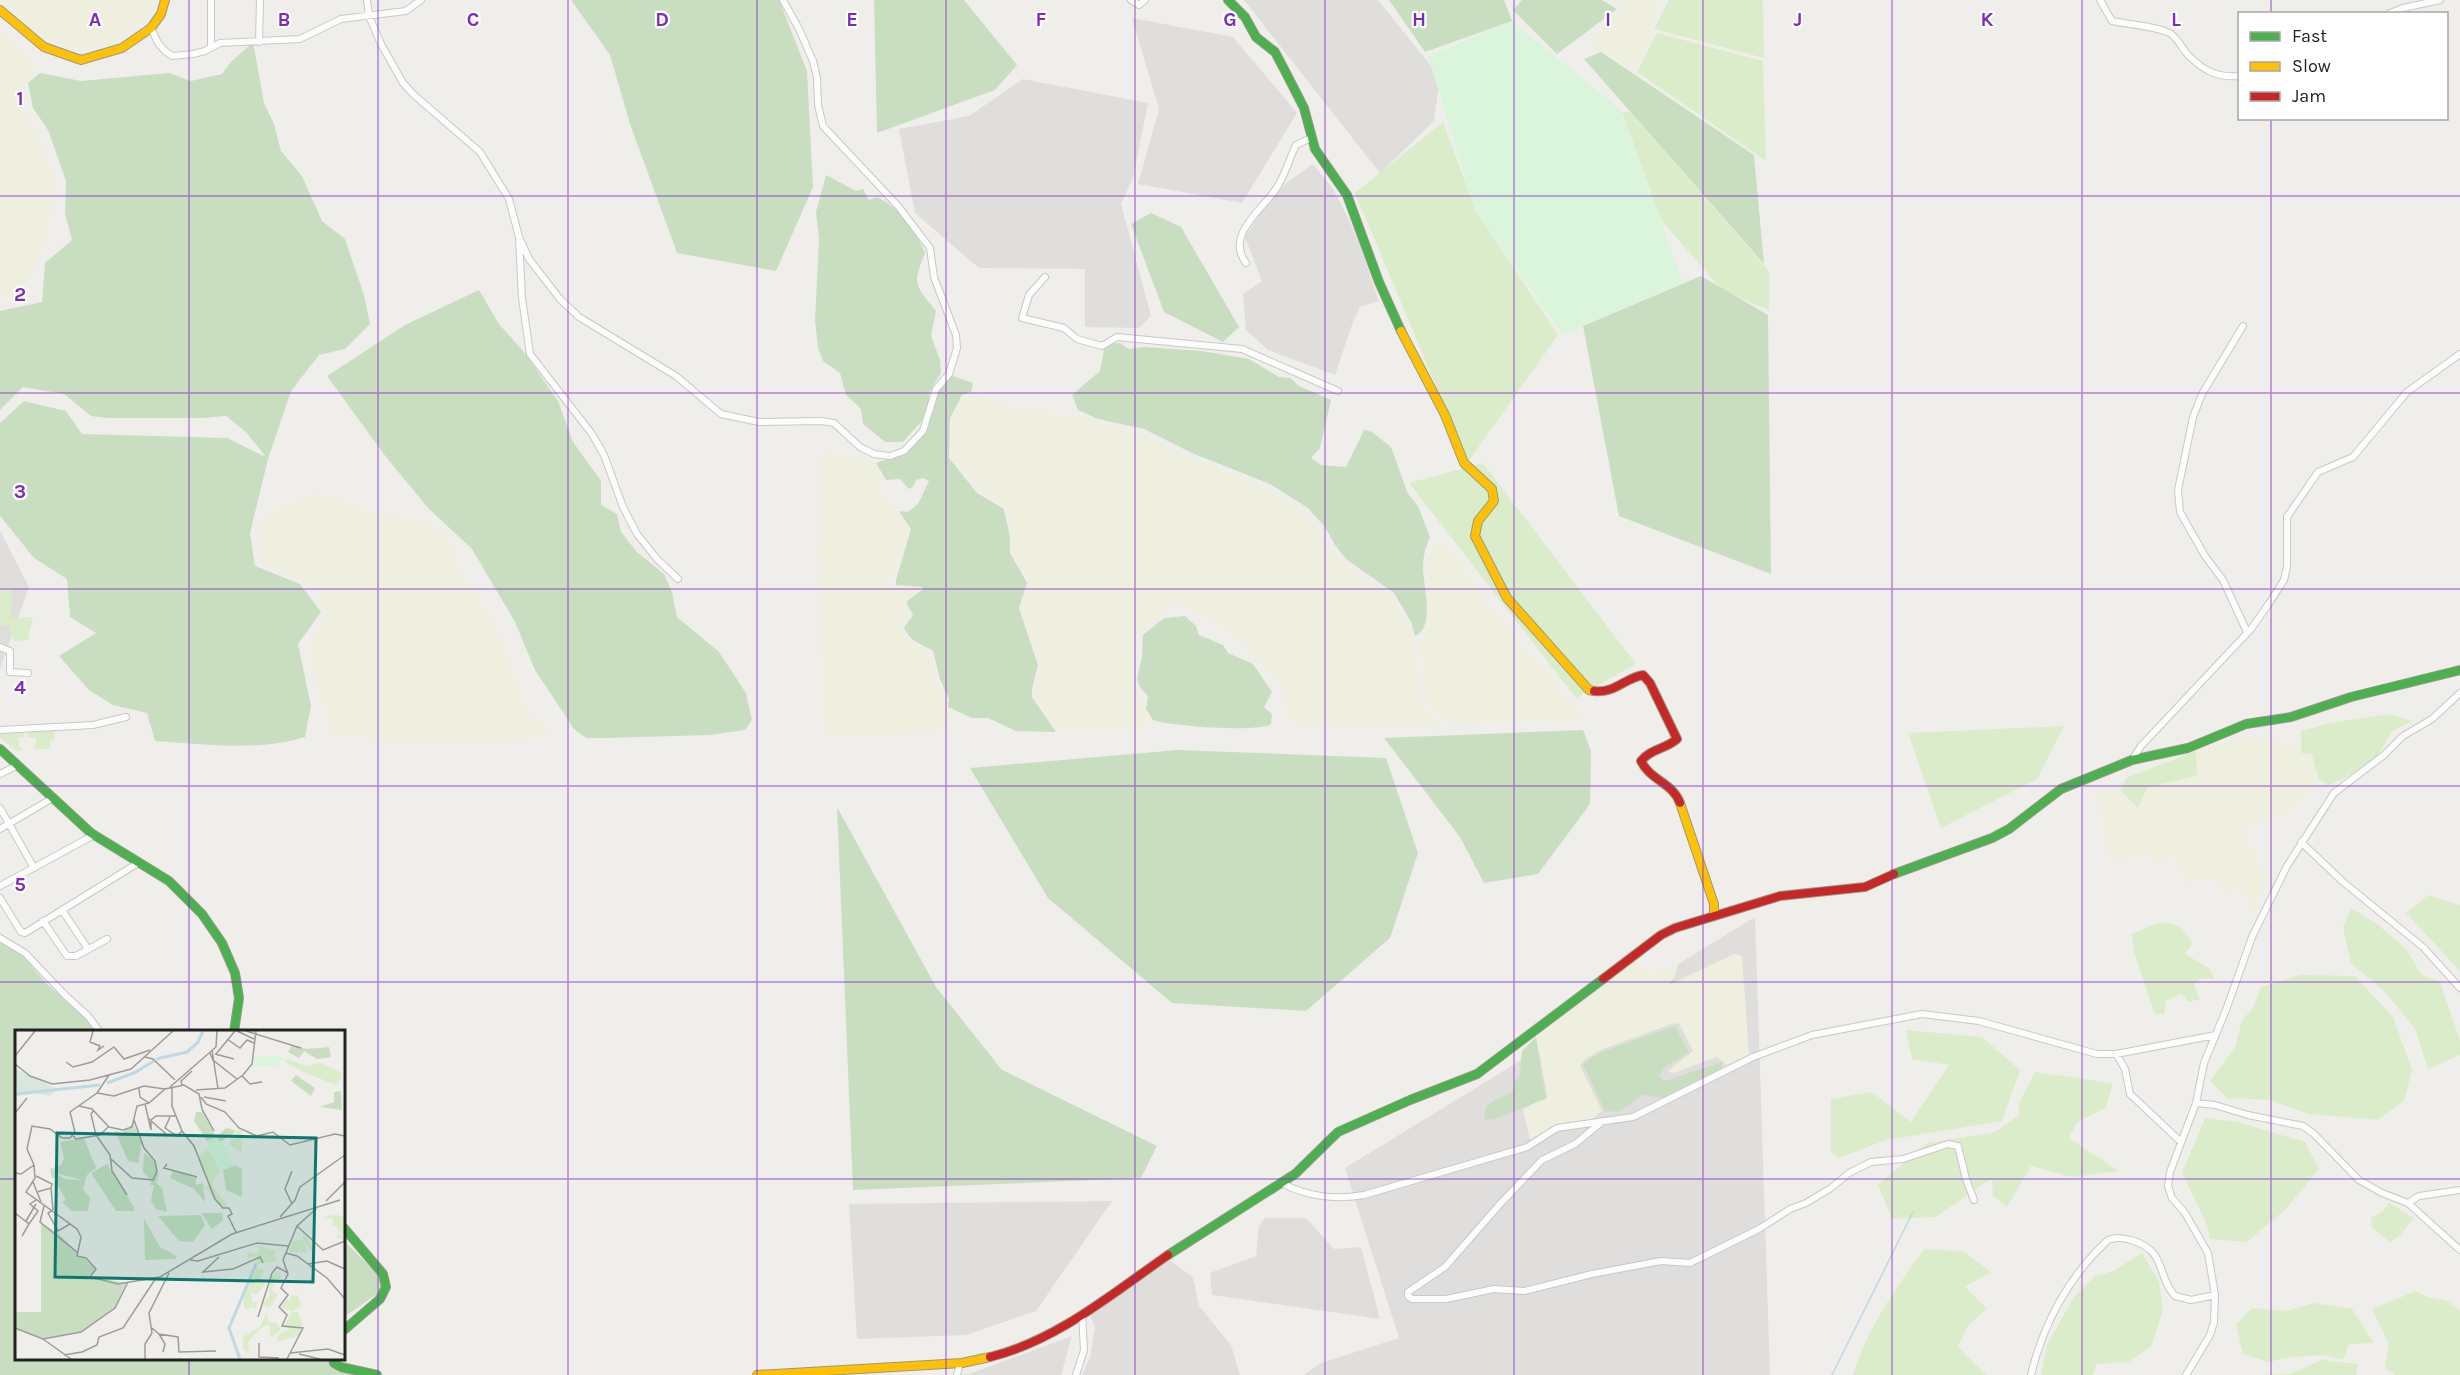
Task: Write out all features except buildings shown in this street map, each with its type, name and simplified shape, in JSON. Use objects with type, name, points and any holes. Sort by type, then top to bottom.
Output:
[{"type":"street","points":[[0,10],[44,47],[81,60],[122,48],[151,27],[161,14],[165,0]]},
{"type":"street","points":[[210,0],[211,46]]},
{"type":"street","points":[[259,42],[260,0]]},
{"type":"street","points":[[367,0],[369,16],[388,60],[406,87],[480,152],[492,168],[509,199],[519,237],[529,259],[560,299],[579,317],[676,376],[721,414],[759,422],[821,421],[834,423],[860,447],[874,454],[890,456],[904,451],[923,431],[936,389],[949,374],[957,348],[956,335],[934,277],[930,248],[898,206],[823,126],[818,105],[818,78],[813,61],[783,0]]},
{"type":"street","points":[[151,27],[158,44],[172,56],[193,54],[220,43],[300,39],[341,19],[405,11],[421,0]]},
{"type":"street","points":[[1131,0],[1139,5],[1145,0]]},
{"type":"street","points":[[1228,0],[1245,17],[1256,37],[1275,52],[1304,108],[1318,156],[1347,195],[1379,282],[1407,344],[1445,415],[1464,463],[1492,489],[1494,501],[1478,521],[1475,536],[1507,598],[1589,690],[1596,693],[1615,689],[1637,675],[1643,675],[1650,683],[1677,739],[1675,742],[1648,753],[1641,761],[1642,765],[1649,773],[1670,785],[1677,794],[1714,904],[1714,916]]},
{"type":"street","points":[[2100,0],[2112,21],[2139,27],[2154,27],[2170,33],[2190,57],[2214,76],[2238,76]]},
{"type":"street","points":[[2393,12],[2440,0]]},
{"type":"street","points":[[1246,263],[1241,256],[1240,234],[1279,184],[1296,145],[1311,138]]},
{"type":"street","points":[[519,237],[522,298],[530,354],[540,370],[552,380],[592,434],[604,455],[623,507],[637,534],[657,559],[678,579]]},
{"type":"street","points":[[1045,277],[1029,296],[1022,318],[1064,328],[1077,339],[1102,346],[1117,337],[1242,349],[1338,391]]},
{"type":"street","points":[[2243,326],[2202,394],[2193,417],[2178,490],[2180,512],[2223,580],[2247,632]]},
{"type":"street","points":[[2132,760],[2141,746],[2260,617],[2284,580],[2287,567],[2287,517],[2318,472],[2353,458],[2407,392],[2460,354]]},
{"type":"street","points":[[0,647],[9,650],[10,672],[28,673]]},
{"type":"street","points":[[757,1375],[960,1363],[1001,1354],[1029,1343],[1061,1328],[1209,1227],[1281,1183],[1306,1165],[1338,1132],[1410,1100],[1477,1074],[1661,935],[1675,928],[1780,896],[1865,887],[2009,829],[2061,789],[2132,760],[2188,748],[2246,724],[2291,717],[2351,697],[2460,670]]},
{"type":"street","points":[[2186,1375],[2210,1335],[2215,1314],[2215,1295],[2208,1253],[2185,1213],[2172,1198],[2168,1186],[2170,1172],[2196,1103],[2204,1063],[2252,938],[2301,842],[2334,793],[2384,755],[2403,736],[2432,719],[2460,693]]},
{"type":"street","points":[[0,730],[93,724],[126,717]]},
{"type":"street","points":[[0,749],[51,799],[94,835],[170,882],[201,912],[234,965],[238,986],[234,1030]]},
{"type":"street","points":[[0,774],[18,765]]},
{"type":"street","points":[[0,829],[51,799]]},
{"type":"street","points":[[0,808],[34,868]]},
{"type":"street","points":[[0,886],[94,835]]},
{"type":"street","points":[[2301,842],[2342,881],[2424,948],[2460,988]]},
{"type":"street","points":[[0,898],[21,932],[26,933],[138,863]]},
{"type":"street","points":[[62,910],[88,949]]},
{"type":"street","points":[[43,921],[67,956],[76,956],[107,939]]},
{"type":"street","points":[[0,938],[25,953],[88,1016],[98,1030]]},
{"type":"street","points":[[1281,1183],[1299,1192],[1339,1199],[1364,1195],[1527,1147],[1557,1128],[1633,1117],[1753,1057],[1812,1035],[1922,1014],[1979,1021],[2097,1054],[2116,1054],[2216,1035]]},
{"type":"street","points":[[2116,1054],[2125,1069],[2130,1094],[2181,1142]]},
{"type":"street","points":[[2196,1103],[2215,1105],[2248,1115],[2303,1126],[2313,1133],[2359,1180],[2382,1193],[2408,1203],[2460,1250]]},
{"type":"street","points":[[1604,1121],[1575,1144],[1542,1160],[1445,1267],[1408,1292],[1408,1296],[1412,1299],[1446,1299],[1494,1289],[1524,1291],[1592,1274],[1662,1261],[1690,1263],[1759,1229],[1790,1209],[1806,1203],[1841,1181],[1849,1173],[1871,1162],[1903,1159],[1948,1144],[1958,1146],[1974,1200]]},
{"type":"street","points":[[2408,1203],[2419,1196],[2460,1190]]},
{"type":"street","points":[[345,1229],[387,1283],[380,1300],[345,1329]]},
{"type":"street","points":[[2031,1375],[2047,1325],[2064,1292],[2108,1240],[2116,1237],[2124,1238],[2146,1246],[2161,1265],[2168,1286],[2175,1296],[2191,1299],[2215,1295]]},
{"type":"street","points":[[1076,1375],[1084,1350],[1082,1314]]},
{"type":"street","points":[[333,1360],[340,1367],[377,1375]]},
{"type":"street","points":[[957,1375],[960,1363]]},
{"type":"shaded area","points":[[1244,0],[1378,0],[1440,77],[1434,121],[1380,173]]},
{"type":"shaded area","points":[[1132,18],[1233,37],[1297,113],[1242,203],[1138,184],[1159,109]]},
{"type":"shaded area","points":[[1023,79],[1148,103],[1133,178],[1121,204],[1151,316],[1139,328],[1085,327],[1085,269],[979,268],[915,213],[899,129],[969,116]]},
{"type":"shaded area","points":[[1313,164],[1333,189],[1349,220],[1379,301],[1360,307],[1335,375],[1268,350],[1246,330],[1243,294],[1262,281],[1245,237],[1259,215],[1285,184]]},
{"type":"shaded area","points":[[0,531],[29,587],[0,669]]},
{"type":"shaded area","points":[[1755,917],[1770,1375],[1303,1375],[1321,1363],[1399,1338],[1345,1168]]},
{"type":"shaded area","points":[[1112,1201],[1036,1311],[966,1335],[857,1339],[849,1204]]},
{"type":"shaded area","points":[[1265,1218],[1306,1218],[1334,1249],[1361,1247],[1380,1319],[1212,1295],[1210,1273],[1256,1256],[1259,1226]]},
{"type":"shaded area","points":[[1169,1260],[1193,1277],[1199,1306],[1231,1345],[1240,1375],[1082,1375],[1090,1358],[1095,1327],[1090,1315]]},
{"type":"shaded area","points":[[1072,1336],[1061,1375],[943,1375],[969,1374]]},
{"type":"green space","points":[[1,0],[152,0],[149,14],[112,44],[80,49],[43,39]]},
{"type":"green space","points":[[571,0],[779,0],[807,71],[813,187],[776,271],[677,253],[630,124],[610,55]]},
{"type":"green space","points":[[874,0],[964,0],[1017,65],[995,90],[877,133]]},
{"type":"green space","points":[[1389,0],[1504,0],[1512,21],[1425,52]]},
{"type":"green space","points":[[1522,0],[1602,0],[1617,9],[1557,54],[1513,10]]},
{"type":"green space","points":[[1621,0],[1657,1],[1649,43],[1636,68],[1587,44],[1619,10]]},
{"type":"green space","points":[[1669,0],[1763,0],[1764,58],[1654,29]]},
{"type":"green space","points":[[1512,21],[1620,109],[1683,282],[1563,335],[1475,211],[1428,56]]},
{"type":"green space","points":[[0,32],[36,66],[21,88],[23,109],[38,136],[57,182],[44,248],[32,274],[13,295],[0,298]]},
{"type":"green space","points":[[1657,33],[1763,61],[1766,161],[1637,72]]},
{"type":"green space","points":[[253,42],[264,103],[274,124],[281,151],[302,176],[322,221],[345,239],[364,295],[370,324],[345,349],[319,355],[291,391],[268,459],[250,533],[255,566],[300,584],[321,612],[298,644],[311,706],[305,737],[287,742],[249,746],[155,741],[147,713],[113,705],[89,690],[59,656],[96,633],[70,617],[67,579],[34,558],[0,516],[0,423],[24,401],[66,411],[82,434],[227,438],[266,457],[246,432],[226,416],[108,418],[91,416],[64,394],[23,387],[0,410],[0,311],[42,302],[45,263],[72,240],[65,214],[66,181],[48,130],[33,108],[28,83],[40,73],[81,81],[169,73],[191,81],[222,74],[231,62]]},
{"type":"green space","points":[[1601,52],[1754,155],[1764,264],[1584,59]]},
{"type":"green space","points":[[1622,112],[1630,112],[1769,271],[1769,310],[1722,290],[1661,220]]},
{"type":"green space","points":[[1443,122],[1476,211],[1558,335],[1468,462],[1355,193]]},
{"type":"green space","points":[[826,175],[856,191],[863,189],[869,200],[877,197],[893,207],[917,236],[925,253],[917,279],[920,290],[936,311],[931,336],[940,360],[941,373],[929,393],[929,413],[903,442],[885,442],[863,424],[861,409],[846,395],[840,373],[823,361],[818,348],[815,320],[819,240],[816,212]]},
{"type":"green space","points":[[1151,213],[1181,227],[1239,327],[1223,342],[1164,312],[1131,224]]},
{"type":"green space","points":[[1701,276],[1768,315],[1771,574],[1619,516],[1583,326]]},
{"type":"green space","points":[[479,290],[499,324],[524,352],[558,401],[573,442],[601,481],[601,505],[617,514],[621,532],[637,552],[664,574],[672,592],[677,617],[718,651],[746,693],[752,720],[745,730],[709,735],[586,738],[574,729],[535,670],[515,622],[472,549],[429,509],[386,457],[327,376],[405,325]]},
{"type":"green space","points":[[1120,343],[1129,349],[1145,347],[1202,351],[1249,359],[1279,377],[1290,378],[1299,386],[1331,400],[1320,448],[1311,458],[1321,465],[1346,467],[1364,430],[1372,432],[1391,447],[1408,494],[1418,506],[1430,537],[1423,561],[1427,616],[1421,632],[1415,636],[1411,622],[1394,593],[1346,559],[1325,527],[1308,508],[1270,484],[1192,453],[1144,429],[1098,419],[1078,410],[1072,395],[1100,371],[1105,344]]},
{"type":"green space","points":[[953,376],[973,383],[971,392],[962,395],[950,418],[949,458],[977,493],[1004,509],[1010,537],[1010,553],[1027,583],[1019,608],[1038,665],[1032,697],[1056,732],[1016,731],[988,718],[972,718],[948,707],[949,699],[940,679],[933,651],[912,639],[904,627],[913,615],[906,602],[923,589],[922,587],[896,585],[911,529],[899,511],[908,512],[918,504],[929,481],[923,478],[916,480],[913,487],[909,489],[900,479],[886,480],[876,463],[908,452],[929,422],[938,390],[947,379]]},
{"type":"green space","points":[[965,394],[1023,411],[1069,415],[1143,434],[1180,453],[1275,492],[1311,520],[1333,551],[1352,571],[1390,595],[1411,631],[1417,662],[1418,690],[1424,707],[1437,720],[1436,726],[1404,723],[1300,725],[1288,720],[1282,684],[1253,653],[1229,630],[1174,601],[1168,611],[1149,623],[1137,636],[1137,647],[1129,672],[1141,699],[1146,719],[1142,727],[1060,730],[1050,721],[1034,692],[1041,667],[1021,605],[1031,580],[1013,552],[1009,507],[984,493],[952,456],[952,420]]},
{"type":"green space","points":[[823,450],[838,455],[860,456],[868,461],[881,475],[882,499],[898,512],[909,527],[893,576],[885,580],[891,587],[920,589],[901,602],[905,606],[908,617],[899,624],[906,642],[929,652],[932,669],[953,717],[945,729],[919,733],[842,736],[824,734],[818,541],[821,521],[820,468]]},
{"type":"green space","points":[[1483,463],[1636,664],[1576,698],[1409,483]]},
{"type":"green space","points":[[315,493],[342,499],[362,511],[419,520],[445,533],[461,574],[482,603],[502,640],[523,705],[553,738],[387,741],[331,733],[326,709],[312,673],[311,643],[325,622],[323,605],[315,587],[263,563],[258,549],[261,522],[275,510]]},
{"type":"green space","points":[[1437,544],[1453,553],[1492,609],[1582,716],[1561,721],[1449,723],[1432,709],[1423,684],[1423,658],[1418,652],[1421,640],[1428,628],[1429,557]]},
{"type":"green space","points":[[0,588],[12,589],[11,618],[33,617],[28,640],[13,641],[10,625],[0,625]]},
{"type":"green space","points":[[1185,616],[1196,626],[1199,635],[1223,645],[1228,653],[1253,664],[1272,692],[1264,707],[1272,714],[1271,724],[1263,727],[1232,728],[1153,720],[1146,709],[1148,696],[1138,681],[1143,635],[1164,618]]},
{"type":"green space","points":[[2390,714],[2412,721],[2392,731],[2377,757],[2354,773],[2328,786],[2318,778],[2312,754],[2301,753],[2301,731],[2330,723]]},
{"type":"green space","points":[[2064,726],[2037,779],[1941,828],[1908,733]]},
{"type":"green space","points":[[28,729],[54,729],[55,739],[50,741],[50,749],[35,749],[36,737],[27,737]]},
{"type":"green space","points":[[25,730],[24,737],[18,738],[19,746],[24,750],[17,751],[0,738],[0,733]]},
{"type":"green space","points":[[1583,730],[1591,751],[1590,804],[1538,874],[1484,883],[1460,837],[1384,738]]},
{"type":"green space","points":[[2258,737],[2287,744],[2301,753],[2312,754],[2318,778],[2316,787],[2282,814],[2242,830],[2264,872],[2273,869],[2251,914],[2243,886],[2225,897],[2217,876],[2185,884],[2174,857],[2152,862],[2150,852],[2111,864],[2097,787],[2119,794],[2138,808],[2148,787],[2197,776],[2196,751],[2231,740]]},
{"type":"green space","points":[[1178,750],[1386,758],[1418,853],[1390,938],[1306,1011],[1172,1003],[1048,898],[970,768]]},
{"type":"green space","points":[[2196,751],[2197,776],[2148,787],[2138,808],[2120,790],[2126,778]]},
{"type":"green space","points":[[837,807],[936,987],[1002,1070],[1157,1146],[1141,1178],[853,1190]]},
{"type":"green space","points":[[2428,895],[2460,905],[2460,971],[2406,913]]},
{"type":"green space","points":[[2351,908],[2377,924],[2406,949],[2422,975],[2440,982],[2460,1040],[2460,1055],[2428,1069],[2415,1029],[2384,991],[2351,963],[2343,927]]},
{"type":"green space","points":[[2165,922],[2181,927],[2193,943],[2185,954],[2210,969],[2214,979],[2201,978],[2194,984],[2200,999],[2188,1002],[2182,994],[2166,1001],[2164,1014],[2155,1014],[2134,952],[2132,934],[2154,924]]},
{"type":"green space","points":[[0,942],[22,955],[48,985],[82,1014],[96,1030],[15,1030],[15,1360],[327,1360],[332,1366],[361,1375],[0,1375]]},
{"type":"green space","points":[[1734,954],[1742,956],[1749,1055],[1727,1065],[1717,1057],[1674,1073],[1668,1071],[1693,1051],[1679,1023],[1598,1051],[1584,1060],[1580,1066],[1602,1111],[1592,1119],[1556,1125],[1530,1140],[1523,1109],[1547,1097],[1536,1034],[1635,959],[1651,975],[1679,962],[1675,976],[1669,985]]},
{"type":"green space","points":[[2301,975],[2355,976],[2393,1017],[2412,1070],[2404,1101],[2378,1120],[2308,1114],[2270,1100],[2227,1098],[2210,1081],[2235,1047],[2242,1020],[2253,1008],[2261,987]]},
{"type":"green space","points":[[1675,1026],[1689,1053],[1666,1066],[1659,1076],[1665,1081],[1722,1062],[1721,1069],[1663,1098],[1642,1095],[1619,1112],[1605,1111],[1583,1064],[1599,1053]]},
{"type":"green space","points":[[1906,1030],[1982,1037],[2020,1070],[2002,1121],[1886,1140],[1839,1158],[1831,1153],[1831,1099],[1872,1092],[1911,1122],[1949,1065],[1912,1059]]},
{"type":"green space","points":[[1536,1037],[1546,1099],[1500,1117],[1484,1120],[1486,1106],[1512,1093],[1515,1081],[1520,1075],[1522,1051]]},
{"type":"green space","points":[[2035,1072],[2113,1083],[2106,1108],[2077,1122],[2069,1138],[2119,1171],[2072,1177],[2031,1166],[2007,1207],[1993,1196],[1992,1178],[1936,1217],[1892,1219],[1878,1185],[1927,1143],[1995,1132],[2019,1115],[2019,1103]]},
{"type":"green space","points":[[2205,1118],[2238,1122],[2305,1142],[2319,1169],[2286,1209],[2247,1242],[2210,1239],[2206,1223],[2182,1173]]},
{"type":"green space","points":[[2389,1203],[2414,1218],[2399,1236],[2390,1242],[2372,1228],[2371,1218],[2382,1212]]},
{"type":"green space","points":[[345,1242],[378,1274],[383,1290],[345,1316]]},
{"type":"green space","points":[[1924,1249],[1963,1251],[1991,1272],[1965,1287],[1987,1309],[1968,1325],[1958,1347],[1986,1375],[1853,1375],[1874,1325]]},
{"type":"green space","points":[[2142,1253],[2159,1281],[2163,1310],[2151,1347],[2128,1362],[2096,1364],[2093,1375],[2041,1375],[2047,1345],[2074,1297],[2095,1276],[2113,1271]]},
{"type":"green space","points":[[2416,1291],[2427,1297],[2447,1301],[2460,1311],[2460,1375],[2395,1375],[2385,1367],[2389,1344],[2372,1309]]},
{"type":"green space","points":[[2314,1303],[2352,1309],[2374,1343],[2349,1344],[2343,1360],[2323,1355],[2284,1358],[2269,1362],[2243,1354],[2236,1324],[2252,1308],[2286,1311]]},
{"type":"green space","points":[[2321,1360],[2358,1364],[2356,1375],[2260,1375],[2290,1374]]},
{"type":"waterway","points":[[1832,1375],[1913,1212]]},
{"type":"traffic: fast","points":[[1228,0],[1245,17],[1256,37],[1275,52],[1284,69],[1304,108],[1315,149],[1347,195],[1379,282],[1401,331]]},
{"type":"traffic: fast","points":[[1894,874],[1992,838],[2009,829],[2061,789],[2132,760],[2188,748],[2246,724],[2291,717],[2351,697],[2460,670]]},
{"type":"traffic: fast","points":[[0,749],[91,833],[169,881],[202,914],[222,943],[235,973],[239,998],[234,1030]]},
{"type":"traffic: fast","points":[[1168,1255],[1295,1174],[1338,1132],[1410,1100],[1477,1074],[1603,979]]},
{"type":"traffic: fast","points":[[345,1229],[383,1274],[386,1287],[380,1299],[345,1329]]},
{"type":"traffic: fast","points":[[333,1360],[334,1363],[341,1367],[377,1375]]},
{"type":"traffic: slow","points":[[0,10],[44,47],[81,60],[122,48],[151,28],[161,14],[165,0]]},
{"type":"traffic: slow","points":[[1401,331],[1445,415],[1464,463],[1492,489],[1494,501],[1478,521],[1475,536],[1507,598],[1589,690],[1594,691]]},
{"type":"traffic: slow","points":[[1680,803],[1714,904],[1714,916]]},
{"type":"traffic: slow","points":[[757,1375],[962,1363],[990,1357]]},
{"type":"traffic: jam","points":[[1594,691],[1608,690],[1643,675],[1650,683],[1677,739],[1649,754],[1641,761],[1650,773],[1677,796],[1680,803]]},
{"type":"traffic: jam","points":[[1603,979],[1661,935],[1675,928],[1780,896],[1865,887],[1894,874]]},
{"type":"traffic: jam","points":[[990,1357],[1014,1350],[1061,1328],[1168,1255]]}]
